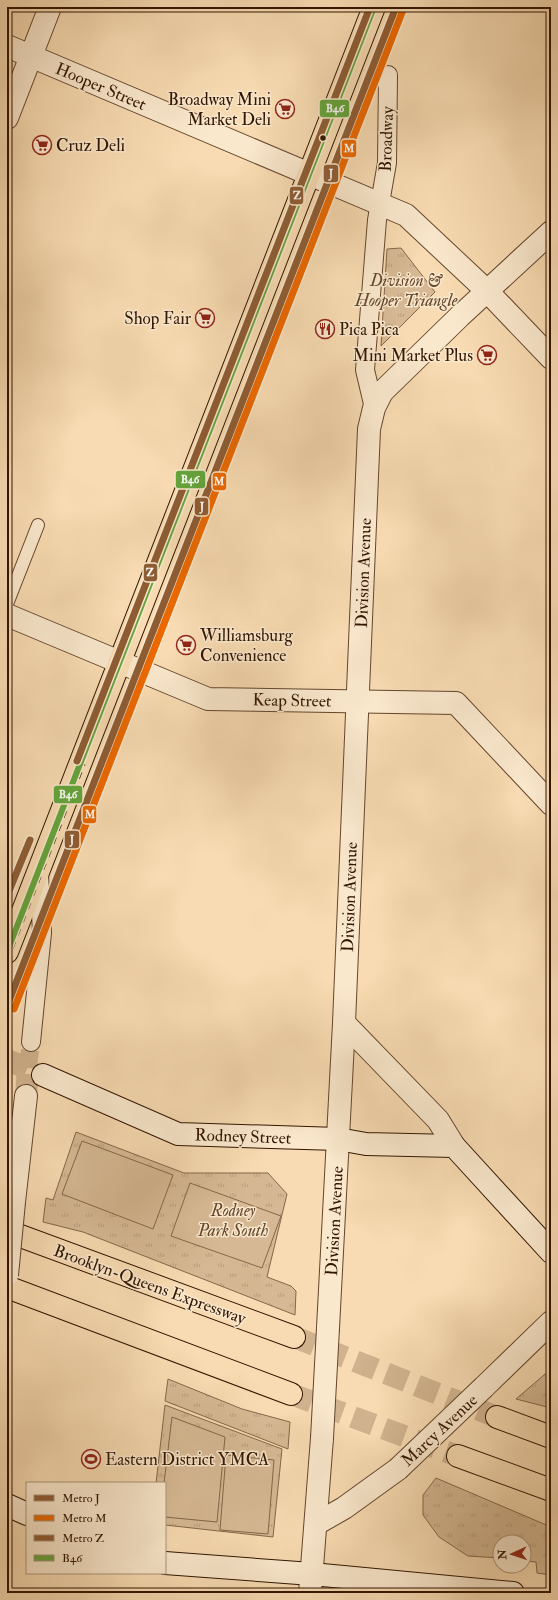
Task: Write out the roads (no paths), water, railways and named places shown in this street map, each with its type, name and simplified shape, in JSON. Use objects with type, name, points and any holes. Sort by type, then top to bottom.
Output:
[{"type":"main road","points":[[7,952],[374,7]]},
{"type":"main road","name":"Brooklyn-Queens Expressway","points":[[7,1230],[294,1337]]},
{"type":"main road","points":[[7,1287],[291,1394]]},
{"type":"main road","points":[[497,1417],[551,1437]]},
{"type":"main road","points":[[458,1456],[551,1490]]},
{"type":"street","points":[[7,118],[50,7]]},
{"type":"street","name":"Hooper Street","points":[[7,46],[406,214],[487,291],[551,358]]},
{"type":"street","name":"Broadway","points":[[381,203],[387,163],[388,75]]},
{"type":"street","name":"Division Avenue","points":[[311,1583],[322,1438],[344,1023],[369,429],[374,408],[365,370],[377,220],[381,203]]},
{"type":"street","points":[[374,408],[382,392],[551,232]]},
{"type":"street","name":"Keap Street","points":[[7,615],[208,699],[456,703],[551,804]]},
{"type":"street","points":[[31,1042],[42,933],[39,871]]},
{"type":"street","points":[[344,1023],[438,1120],[454,1146],[551,1252]]},
{"type":"street","name":"Rodney Street","points":[[43,1075],[178,1134],[338,1139],[366,1144],[454,1146]]},
{"type":"street","points":[[7,1275],[26,1096]]},
{"type":"street","name":"Marcy Avenue","points":[[316,1524],[344,1508],[398,1469],[551,1322]]},
{"type":"street","points":[[7,1505],[26,1514]]},
{"type":"street","points":[[166,1563],[311,1583],[507,1593]]},
{"type":"lane","points":[[7,604],[38,525]]},
{"type":"tunnel","points":[[28,1068],[31,1042]]},
{"type":"tunnel","points":[[7,1060],[43,1075]]},
{"type":"tunnel","points":[[26,1096],[28,1068]]},
{"type":"tunnel","points":[[294,1337],[497,1417]]},
{"type":"tunnel","points":[[291,1394],[458,1456]]},
{"type":"railway","points":[[7,961],[84,764]]},
{"type":"metro line","name":"Z","points":[[77,761],[370,7]]},
{"type":"metro line","name":"J","points":[[7,1006],[396,7]]},
{"type":"metro line","name":"M","points":[[14,1009],[403,10]]},
{"type":"metro line","name":"Z","points":[[7,896],[30,840]]},
{"type":"place","name":"Broadway Mini Market Deli","points":[[285,109]]},
{"type":"place","name":"Cruz Deli","points":[[42,145]]},
{"type":"place","name":"Shop Fair","points":[[205,318]]},
{"type":"place","name":"Pica Pica","points":[[325,329]]},
{"type":"place","name":"Mini Market Plus","points":[[487,355]]},
{"type":"place","name":"Williamsburg Convenience","points":[[186,645]]},
{"type":"place","name":"Eastern District YMCA","points":[[91,1459]]},
{"type":"park label","name":"Division & Hooper Triangle","points":[[406,290]]},
{"type":"park label","name":"Rodney Park South","points":[[233,1220]]}]
